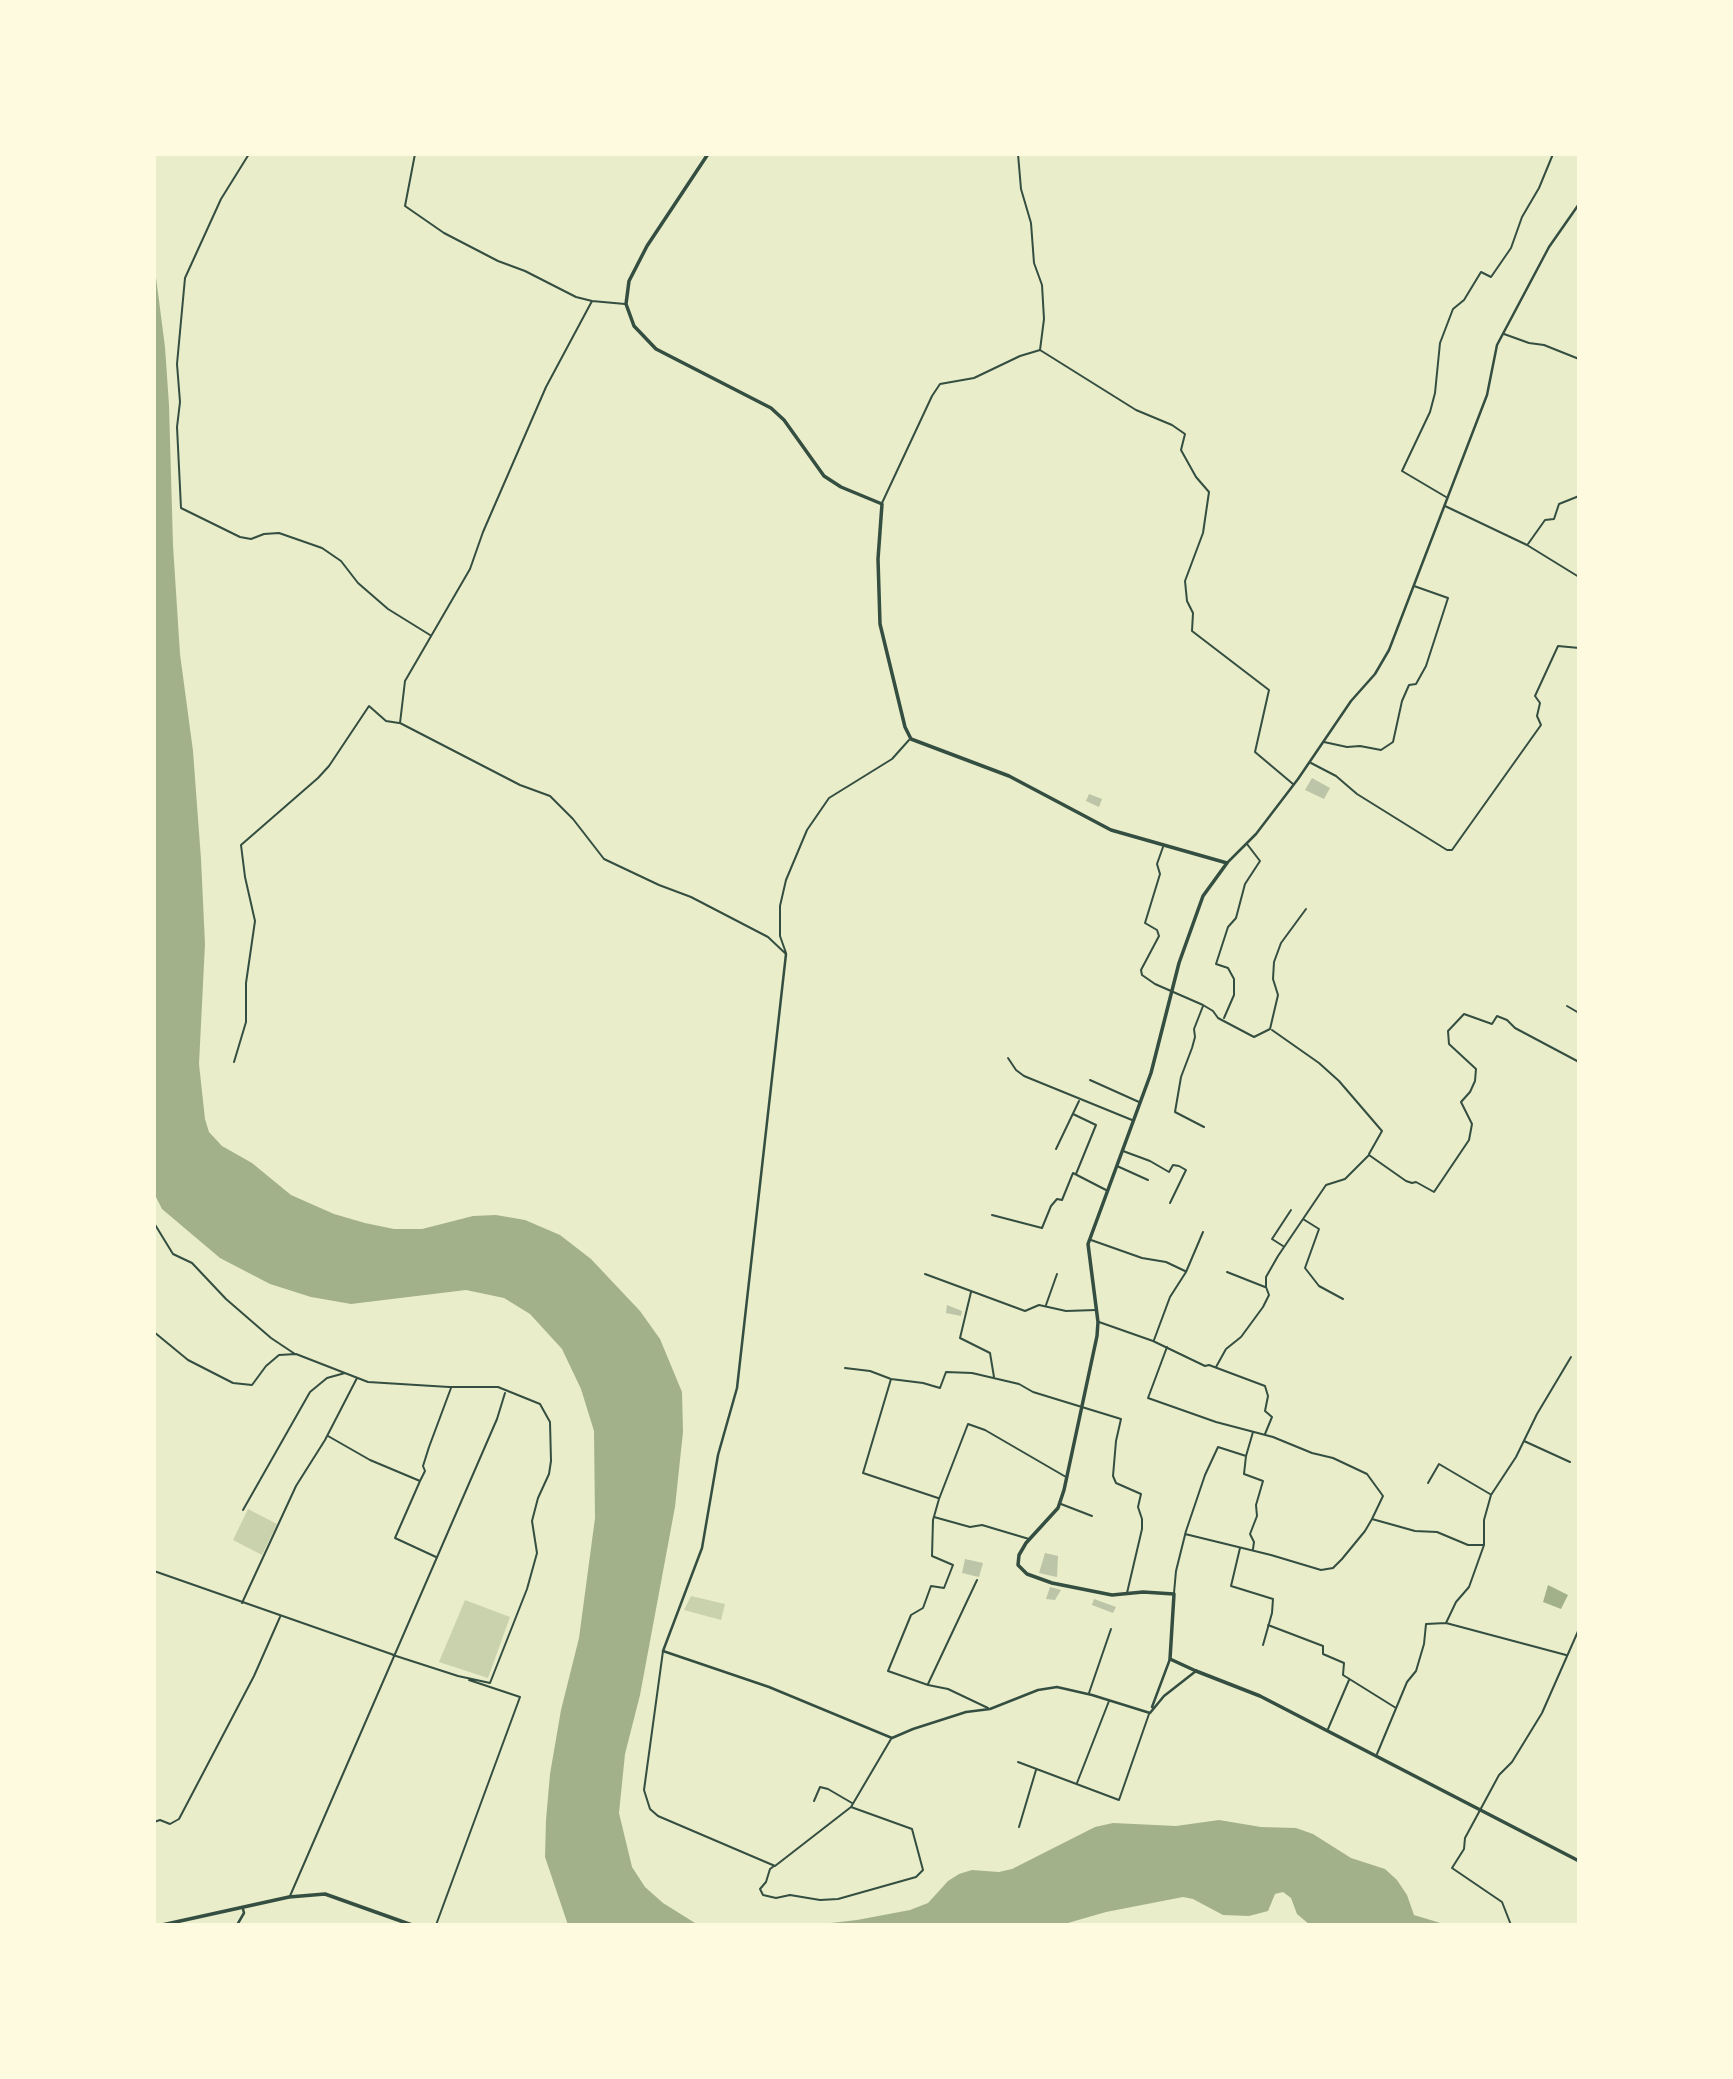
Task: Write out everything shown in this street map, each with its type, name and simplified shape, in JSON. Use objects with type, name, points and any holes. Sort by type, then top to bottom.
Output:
[{"type":"main road","points":[[708,154],[648,246],[629,281],[626,304],[634,326],[656,349],[771,408],[784,420],[824,476],[841,487],[882,504],[878,559],[880,624],[905,727],[911,739],[1009,776],[1111,831],[1227,863],[1203,896],[1179,963],[1151,1073],[1088,1244],[1097,1310],[1097,1336],[1067,1477],[1058,1508],[1030,1539],[1019,1555],[1018,1565],[1027,1574],[1052,1583],[1112,1595],[1174,1594],[1170,1659],[1260,1696],[1579,1861]]},
{"type":"main road","points":[[162,1925],[289,1897],[325,1894],[412,1925]]},
{"type":"street","points":[[249,154],[221,199],[185,278],[177,363],[181,508],[240,537],[251,539],[264,534],[279,533],[323,548],[341,561],[358,583],[388,609],[431,636]]},
{"type":"street","points":[[415,154],[405,206],[444,233],[576,297],[626,304]]},
{"type":"street","points":[[1018,154],[1021,189],[1031,223],[1034,263],[1042,285],[1044,319],[1040,350]]},
{"type":"street","points":[[1447,498],[1402,471],[1430,412],[1435,393],[1440,343],[1452,309],[1464,300],[1481,272],[1491,277],[1511,248],[1522,216],[1539,188],[1553,154]]},
{"type":"street","points":[[1227,863],[1247,844],[1294,785],[1351,701],[1375,674],[1389,650],[1487,395],[1496,345],[1549,247],[1579,204]]},
{"type":"street","points":[[400,723],[405,681],[470,569],[483,532],[546,387],[592,301]]},
{"type":"street","points":[[1503,334],[1544,345],[1579,359]]},
{"type":"street","points":[[882,504],[940,384],[974,378],[1020,356],[1040,350],[1136,410],[1172,425],[1185,434],[1181,450],[1196,477],[1209,492],[1203,533],[1185,582],[1187,601],[1193,613],[1192,631],[1269,690],[1255,752],[1294,785]]},
{"type":"street","points":[[1527,545],[1545,520],[1554,519],[1559,504],[1579,496]]},
{"type":"street","points":[[1444,505],[1527,545],[1579,577]]},
{"type":"street","points":[[1324,742],[1381,750],[1393,742],[1402,701],[1409,685],[1416,684],[1426,666],[1448,598],[1413,586]]},
{"type":"street","points":[[1310,762],[1336,776],[1357,794],[1447,850],[1452,850],[1541,725],[1537,716],[1539,703],[1535,696],[1558,646],[1579,648]]},
{"type":"street","points":[[234,1062],[246,1022],[246,983],[255,921],[241,845],[329,766],[369,706],[386,721],[400,723],[520,785],[550,796],[573,819],[604,859],[691,897],[768,937],[786,954]]},
{"type":"street","points":[[775,1866],[658,1816],[650,1809],[644,1790],[663,1651],[702,1548],[718,1455],[737,1388],[786,954],[780,936],[780,906],[786,880],[807,830],[828,798],[892,759],[911,739]]},
{"type":"street","points":[[1224,1020],[1234,995],[1234,979],[1228,968],[1216,964],[1228,927],[1236,918],[1245,884],[1260,861],[1247,844]]},
{"type":"street","points":[[1163,845],[1157,864],[1160,874],[1145,923],[1157,930],[1158,936],[1140,970],[1142,975],[1203,1005],[1254,1037],[1270,1029]]},
{"type":"street","points":[[1270,1029],[1278,995],[1273,979],[1274,962],[1282,943],[1306,909]]},
{"type":"street","points":[[1203,1005],[1181,1077],[1175,1112],[1204,1127]]},
{"type":"street","points":[[1567,1006],[1579,1013]]},
{"type":"street","points":[[1369,1154],[1406,1181],[1412,1184],[1416,1182],[1434,1192],[1463,1150],[1469,1140],[1472,1124],[1461,1102],[1470,1092],[1476,1069],[1449,1044],[1448,1031],[1464,1014],[1492,1024],[1497,1016],[1507,1020],[1515,1028],[1579,1062]]},
{"type":"street","points":[[1216,1367],[1226,1349],[1241,1337],[1263,1307],[1269,1295],[1266,1277],[1283,1247],[1326,1185],[1345,1179],[1369,1154],[1382,1131],[1339,1081],[1319,1063],[1270,1029]]},
{"type":"street","points":[[1009,1058],[1016,1070],[1024,1076],[1133,1121]]},
{"type":"street","points":[[1090,1080],[1140,1102]]},
{"type":"street","points":[[1056,1149],[1080,1100]]},
{"type":"street","points":[[992,1215],[1042,1228],[1051,1206],[1057,1199],[1062,1200],[1073,1173],[1076,1174],[1096,1125],[1073,1115]]},
{"type":"street","points":[[1122,1150],[1169,1172],[1172,1165],[1186,1170],[1170,1203]]},
{"type":"street","points":[[1116,1166],[1148,1180]]},
{"type":"street","points":[[1076,1174],[1107,1190]]},
{"type":"street","points":[[1283,1247],[1272,1239],[1291,1210]]},
{"type":"street","points":[[1303,1219],[1319,1229],[1305,1268],[1319,1286],[1343,1299]]},
{"type":"street","points":[[154,1223],[173,1254],[192,1263],[234,1307],[271,1338],[296,1354],[369,1382],[498,1387],[540,1404],[550,1422],[549,1474],[538,1498],[532,1521],[537,1553],[490,1684],[393,1655]]},
{"type":"street","points":[[1153,1341],[1170,1297],[1186,1272],[1203,1232]]},
{"type":"street","points":[[1090,1240],[1143,1258],[1166,1262],[1186,1272]]},
{"type":"street","points":[[1227,1272],[1266,1287]]},
{"type":"street","points":[[925,1274],[1025,1311],[1039,1305],[1066,1311],[1097,1310]]},
{"type":"street","points":[[1045,1306],[1057,1275]]},
{"type":"street","points":[[971,1291],[960,1338],[990,1353],[994,1378]]},
{"type":"street","points":[[1098,1322],[1153,1341],[1205,1366],[1216,1367],[1265,1386],[1268,1396],[1265,1411],[1272,1417],[1265,1434]]},
{"type":"street","points":[[154,1332],[188,1360],[233,1383],[252,1385],[266,1366],[279,1355],[296,1354]]},
{"type":"street","points":[[1167,1348],[1148,1398],[1334,1458],[1367,1474],[1382,1496],[1365,1531],[1333,1567],[1321,1570],[1185,1534]]},
{"type":"street","points":[[1447,1623],[1456,1602],[1469,1587],[1484,1545],[1484,1520],[1491,1495],[1511,1465],[1571,1357]]},
{"type":"street","points":[[845,1368],[870,1371],[891,1379],[940,1388],[946,1372],[972,1373],[1121,1419],[1113,1476],[1116,1483],[1141,1494],[1138,1507],[1142,1529],[1127,1594]]},
{"type":"street","points":[[243,1510],[310,1392],[327,1378],[346,1372]]},
{"type":"street","points":[[242,1603],[296,1486],[328,1436],[358,1377]]},
{"type":"street","points":[[891,1379],[863,1473],[939,1499]]},
{"type":"street","points":[[437,1557],[394,1538],[425,1471],[425,1460],[451,1387]]},
{"type":"street","points":[[289,1897],[497,1419],[506,1391]]},
{"type":"street","points":[[990,1709],[956,1692],[888,1671],[911,1615],[923,1608],[932,1586],[944,1588],[953,1565],[932,1556],[934,1517],[939,1499],[968,1424],[985,1430],[1067,1477]]},
{"type":"street","points":[[1252,1550],[1254,1542],[1250,1534],[1257,1516],[1256,1505],[1263,1481],[1244,1474],[1246,1456],[1254,1431]]},
{"type":"street","points":[[328,1436],[370,1460],[420,1482]]},
{"type":"street","points":[[1524,1440],[1570,1462]]},
{"type":"street","points":[[1174,1594],[1176,1571],[1185,1534],[1205,1475],[1218,1447],[1246,1456]]},
{"type":"street","points":[[1428,1483],[1439,1464],[1491,1495]]},
{"type":"street","points":[[1060,1504],[1092,1516]]},
{"type":"street","points":[[934,1517],[970,1527],[982,1525],[1030,1539]]},
{"type":"street","points":[[1372,1519],[1415,1531],[1437,1532],[1468,1545],[1484,1545]]},
{"type":"street","points":[[1240,1547],[1231,1586],[1273,1599],[1263,1645]]},
{"type":"street","points":[[154,1571],[520,1697],[436,1925]]},
{"type":"street","points":[[928,1685],[976,1580]]},
{"type":"street","points":[[154,1822],[160,1820],[170,1824],[179,1819],[254,1676],[280,1616]]},
{"type":"street","points":[[1376,1755],[1407,1682],[1416,1671],[1424,1644],[1426,1624],[1447,1623],[1568,1655]]},
{"type":"street","points":[[1269,1625],[1323,1646],[1323,1654],[1344,1663],[1343,1675],[1397,1708]]},
{"type":"street","points":[[1089,1694],[1111,1629]]},
{"type":"street","points":[[1511,1925],[1502,1902],[1452,1868],[1464,1849],[1465,1838],[1499,1775],[1512,1762],[1533,1729],[1579,1629]]},
{"type":"street","points":[[663,1651],[769,1687],[892,1738]]},
{"type":"street","points":[[1018,1762],[1119,1800],[1170,1659]]},
{"type":"street","points":[[1150,1713],[1164,1696],[1196,1671]]},
{"type":"street","points":[[1328,1730],[1350,1679]]},
{"type":"street","points":[[814,1801],[820,1787],[828,1789],[852,1805],[912,1829],[923,1870],[916,1877],[838,1899],[820,1900],[790,1895],[776,1898],[763,1895],[760,1889],[766,1882],[770,1869],[852,1805],[892,1738],[966,1712],[990,1709],[1057,1687],[1150,1713]]},
{"type":"street","points":[[1077,1783],[1109,1700]]},
{"type":"street","points":[[1019,1827],[1036,1769]]},
{"type":"street","points":[[237,1925],[244,1913],[243,1909]]},
{"type":"shaded area","points":[[154,262],[169,405],[173,545],[180,654],[193,751],[201,859],[205,944],[199,1064],[209,1132],[222,1146],[252,1163],[291,1195],[334,1214],[394,1229],[422,1229],[473,1216],[496,1215],[525,1220],[560,1235],[591,1259],[640,1311],[660,1339],[682,1392],[683,1432],[675,1507],[640,1695],[625,1754],[619,1813],[632,1867],[645,1887],[663,1903],[695,1923],[704,1925],[568,1925],[545,1857],[550,1774],[561,1710],[579,1638],[595,1518],[594,1431],[581,1389],[562,1349],[530,1314],[504,1298],[466,1290],[351,1304],[311,1297],[270,1284],[220,1258],[162,1209],[154,1193]]},
{"type":"shaded area","points":[[248,1509],[277,1524],[262,1555],[233,1540]]},
{"type":"shaded area","points":[[1548,1585],[1568,1595],[1561,1609],[1543,1602]]},
{"type":"shaded area","points":[[691,1596],[725,1604],[721,1620],[684,1610]]},
{"type":"shaded area","points":[[465,1600],[510,1617],[488,1678],[439,1662]]},
{"type":"shaded area","points":[[1219,1820],[1261,1827],[1296,1828],[1313,1834],[1351,1858],[1385,1869],[1407,1895],[1414,1915],[1447,1925],[1310,1925],[1297,1914],[1291,1898],[1283,1892],[1275,1894],[1268,1911],[1249,1916],[1223,1915],[1193,1899],[1183,1897],[1106,1912],[1061,1925],[813,1925],[910,1910],[928,1903],[948,1881],[959,1874],[972,1870],[999,1872],[1012,1869],[1095,1827],[1113,1823],[1176,1826]]},
{"type":"building","points":[[1312,778],[1330,788],[1324,799],[1305,790]]},
{"type":"building","points":[[1089,794],[1102,799],[1099,807],[1086,801]]},
{"type":"building","points":[[947,1305],[962,1311],[961,1316],[946,1313]]},
{"type":"building","points":[[1045,1553],[1058,1556],[1057,1577],[1039,1573]]},
{"type":"building","points":[[965,1559],[983,1563],[979,1577],[962,1573]]},
{"type":"building","points":[[1050,1587],[1061,1590],[1055,1600],[1046,1599]]},
{"type":"building","points":[[1094,1599],[1116,1607],[1113,1613],[1092,1605]]}]
